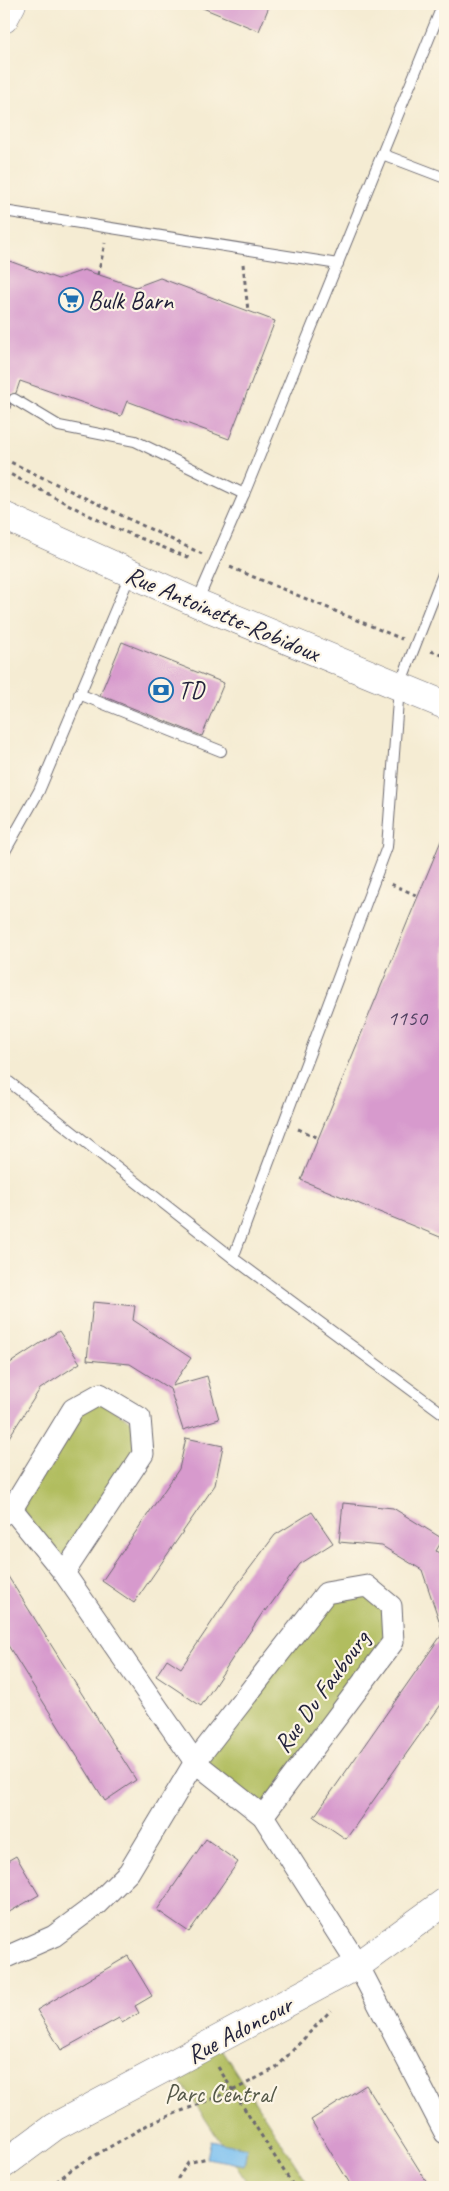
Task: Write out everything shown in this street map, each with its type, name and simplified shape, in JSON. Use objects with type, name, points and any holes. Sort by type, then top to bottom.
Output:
[{"type":"street","points":[[4,20],[12,4]]},
{"type":"street","name":"Rue Antoinette-Robidoux","points":[[4,516],[197,603],[445,705]]},
{"type":"street","points":[[64,1573],[143,1454],[140,1418],[100,1394],[73,1409],[8,1512],[64,1573],[195,1762],[263,1816],[358,1965],[445,2133]]},
{"type":"street","name":"Rue Du Faubourg","points":[[4,1958],[54,1936],[97,1904],[129,1872],[195,1762],[326,1593],[367,1586],[392,1606],[393,1642],[263,1816]]},
{"type":"street","name":"Rue Adoncour","points":[[4,2164],[54,2127],[358,1965],[445,1902]]},
{"type":"lane","points":[[197,603],[244,494],[443,4]]},
{"type":"lane","points":[[382,154],[445,178]]},
{"type":"lane","points":[[4,211],[338,264]]},
{"type":"lane","points":[[14,399],[59,426],[135,441],[244,494]]},
{"type":"lane","points":[[233,1258],[387,847],[399,687],[445,568]]},
{"type":"lane","points":[[4,853],[39,791],[130,574]]},
{"type":"lane","points":[[79,694],[221,751]]},
{"type":"lane","points":[[4,1078],[233,1258],[445,1415]]},
{"type":"path","points":[[98,275],[109,228]]},
{"type":"path","points":[[242,249],[248,311]]},
{"type":"path","points":[[4,471],[108,525],[192,559]]},
{"type":"path","points":[[385,882],[418,896]]},
{"type":"path","points":[[297,1129],[318,1138]]},
{"type":"path","name":"Rue Adoncour","points":[[50,2187],[72,2170],[149,2124],[234,2090],[276,2068],[335,2006]]},
{"type":"path","points":[[204,2047],[234,2090],[294,2187]]},
{"type":"path","points":[[179,2187],[178,2178],[188,2163],[207,2158]]},
{"type":"green space","points":[[100,1402],[133,1422],[136,1452],[63,1561],[21,1508],[78,1414]]},
{"type":"green space","points":[[366,1593],[384,1609],[386,1639],[262,1805],[204,1761],[330,1599]]},
{"type":"green space","name":"Parc Central","points":[[216,2041],[310,2187],[250,2187],[170,2065]]},
{"type":"water","points":[[211,2141],[247,2148],[244,2165],[207,2158]]},
{"type":"building","points":[[193,4],[270,4],[259,31]]},
{"type":"building","points":[[4,259],[58,279],[84,270],[136,287],[160,278],[275,321],[229,439],[127,401],[121,416],[20,381],[16,393],[8,396],[8,402],[11,405],[6,420],[4,420]]},
{"type":"building","name":"TD","points":[[122,642],[224,683],[202,736],[100,695]]},
{"type":"building","points":[[445,831],[445,1239],[301,1180]]},
{"type":"building","points":[[93,1302],[135,1306],[133,1320],[191,1358],[172,1386],[207,1376],[219,1419],[183,1430],[170,1389],[130,1364],[87,1360]]},
{"type":"building","points":[[59,1331],[80,1363],[40,1389],[4,1445],[4,1367]]},
{"type":"building","points":[[186,1438],[223,1446],[215,1485],[134,1603],[102,1581],[179,1469]]},
{"type":"building","points":[[343,1503],[393,1508],[443,1539],[436,1551],[445,1557],[445,1629],[442,1629],[422,1570],[382,1546],[339,1542]]},
{"type":"building","points":[[312,1512],[333,1543],[300,1564],[266,1611],[265,1609],[201,1706],[156,1676],[167,1659],[181,1668],[234,1589],[275,1535]]},
{"type":"building","points":[[4,1570],[136,1780],[105,1801],[4,1639]]},
{"type":"building","points":[[445,1630],[445,1699],[346,1839],[314,1817]]},
{"type":"building","points":[[206,1839],[238,1862],[189,1932],[157,1910]]},
{"type":"building","points":[[16,1856],[39,1895],[4,1915],[4,1863]]},
{"type":"building","points":[[128,1956],[152,1996],[135,2006],[139,2013],[122,2023],[119,2018],[61,2050],[37,2010]]},
{"type":"building","points":[[366,2085],[430,2187],[352,2187],[311,2120]]},
{"type":"place","name":"Bulk Barn","points":[[71,300]]},
{"type":"place","name":"TD","points":[[161,690]]}]
